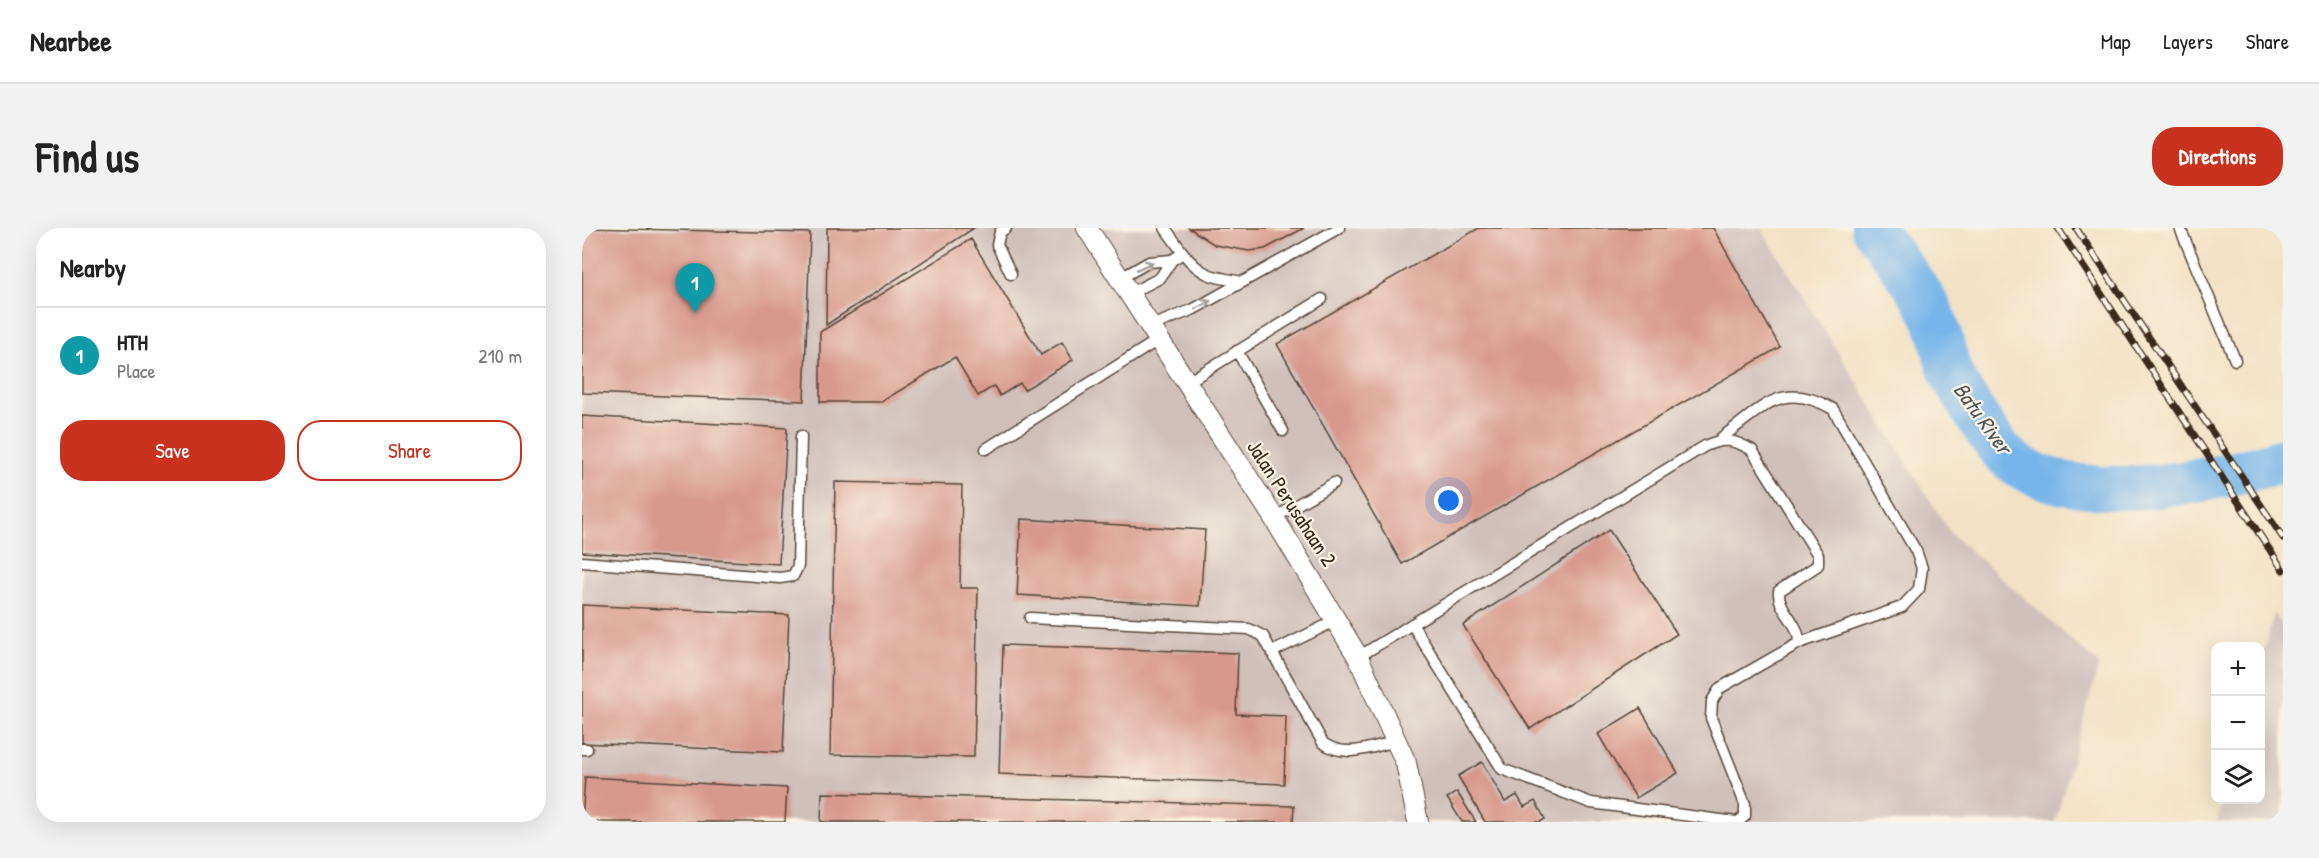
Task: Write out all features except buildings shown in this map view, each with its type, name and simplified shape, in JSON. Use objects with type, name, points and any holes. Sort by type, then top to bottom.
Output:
[{"type":"street","name":"Jalan Perusahaan 2","points":[[1087,228],[1274,518],[1358,657],[1406,763],[1418,822]]},
{"type":"lane","points":[[1006,228],[1000,232],[997,245],[1011,274]]},
{"type":"lane","points":[[1166,228],[1195,268],[1208,276],[1244,282]]},
{"type":"lane","points":[[986,449],[1153,333],[1339,228]]},
{"type":"lane","points":[[2180,228],[2235,360]]},
{"type":"lane","points":[[1124,286],[1160,278],[1172,260],[1183,253]]},
{"type":"lane","points":[[1124,286],[1149,262],[1172,260]]},
{"type":"lane","points":[[1186,383],[1322,299]]},
{"type":"lane","points":[[1237,351],[1283,431]]},
{"type":"lane","points":[[1358,657],[1412,624],[1705,446],[1721,438],[1774,400],[1794,394],[1815,399],[1833,409],[1916,551],[1922,568],[1919,589],[1902,607],[1799,643],[1720,688],[1712,701],[1712,718],[1745,804],[1744,816],[1737,822],[1591,803],[1502,769],[1412,624]]},
{"type":"lane","points":[[582,562],[780,578],[793,576],[798,566],[801,436]]},
{"type":"lane","points":[[1721,438],[1737,442],[1752,450],[1818,555],[1818,565],[1811,572],[1779,591],[1778,598],[1799,632],[1799,643]]},
{"type":"lane","points":[[1274,518],[1334,483]]},
{"type":"lane","points":[[1030,618],[1249,629],[1263,636],[1323,743],[1334,751],[1352,752],[1397,741]]},
{"type":"lane","points":[[1272,652],[1337,620]]},
{"type":"shaded area","points":[[582,228],[1761,228],[1951,534],[2099,664],[2055,822],[582,822]]},
{"type":"shaded area","points":[[2274,614],[2283,628],[2283,822],[2217,822],[2222,804],[2265,804],[2265,647]]},
{"type":"waterway","name":"Batu River","points":[[1873,228],[1925,300],[1937,325],[1950,371],[1974,413],[2002,452],[2028,471],[2061,482],[2098,487],[2138,488],[2217,477],[2283,460]]},
{"type":"railway","points":[[2058,228],[2283,570]]},
{"type":"railway","points":[[2076,228],[2283,538]]},
{"type":"place","name":"HTH","points":[[695,313]]}]
